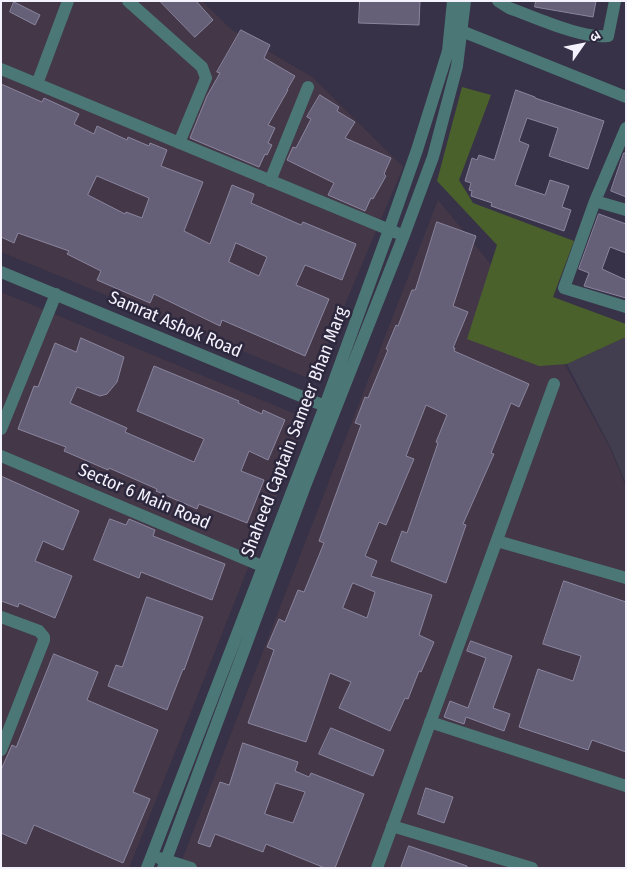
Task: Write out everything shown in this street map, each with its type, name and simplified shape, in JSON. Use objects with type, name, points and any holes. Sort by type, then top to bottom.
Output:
[{"type":"street","points":[[37,84],[68,1]]},
{"type":"street","points":[[128,1],[205,71],[206,78],[179,143]]},
{"type":"street","name":"Shaheed Captain Sameer Bhan Marg","points":[[149,862],[268,568],[330,408],[404,236],[433,157],[458,66],[453,1]]},
{"type":"street","name":"Shaheed Captain Sameer Bhan Marg","points":[[330,408],[465,1]]},
{"type":"street","points":[[498,1],[509,8],[586,35],[600,37],[608,36],[615,1]]},
{"type":"street","points":[[456,28],[626,97]]},
{"type":"street","points":[[1,69],[404,236]]},
{"type":"street","points":[[270,181],[308,87]]},
{"type":"street","points":[[626,128],[595,201],[564,288],[626,307]]},
{"type":"street","points":[[595,201],[626,210]]},
{"type":"street","name":"Samrat Ashok Road","points":[[1,272],[330,408]]},
{"type":"street","points":[[1,429],[56,294]]},
{"type":"street","points":[[377,868],[554,384]]},
{"type":"street","name":"Sector 6 Main Road","points":[[1,456],[268,568]]},
{"type":"street","points":[[497,540],[626,578]]},
{"type":"street","name":"Shaheed Captain Sameer Bhan Marg","points":[[165,864],[268,568]]},
{"type":"street","points":[[1,617],[39,631],[44,637],[1,750]]},
{"type":"street","points":[[430,722],[626,786]]},
{"type":"street","points":[[392,826],[532,868]]},
{"type":"street","points":[[149,862],[191,868]]},
{"type":"shaded area","points":[[1,1],[202,1],[232,30],[312,77],[403,167],[313,380],[1,252]]},
{"type":"shaded area","points":[[438,200],[548,334],[610,448],[626,487],[626,868],[179,868]]},
{"type":"shaded area","points":[[1,292],[307,419],[129,868],[1,868]]},
{"type":"shaded area","points":[[626,337],[626,484],[611,448],[567,364]]},
{"type":"green space","points":[[462,87],[491,95],[459,180],[473,203],[574,241],[553,297],[626,324],[626,337],[567,364],[539,366],[467,339],[497,245],[437,181]]},
{"type":"building","points":[[160,1],[196,1],[213,20],[195,37]]},
{"type":"building","points":[[360,1],[420,1],[419,25],[359,23]]},
{"type":"building","points":[[536,1],[596,1],[593,17],[535,7]]},
{"type":"building","points":[[14,2],[40,15],[35,25],[10,12]]},
{"type":"building","points":[[241,30],[270,45],[264,58],[295,76],[268,125],[275,128],[268,143],[272,145],[259,167],[190,138],[207,96],[220,73],[217,72]]},
{"type":"building","points":[[1,84],[42,102],[44,98],[79,114],[74,124],[94,134],[97,126],[127,140],[128,137],[149,146],[150,143],[167,150],[161,166],[203,182],[184,231],[210,244],[232,185],[254,194],[251,203],[301,225],[303,222],[356,244],[342,280],[305,265],[296,285],[329,299],[305,356],[222,320],[220,326],[154,294],[150,303],[97,280],[101,271],[67,254],[69,251],[18,233],[14,243],[1,237]],"holes":[[[97,176],[149,198],[142,218],[126,212],[125,214],[88,195]],[[236,243],[267,257],[259,276],[229,262]]]},
{"type":"building","points":[[516,90],[604,121],[588,169],[549,156],[558,128],[527,118],[519,141],[529,145],[515,185],[545,195],[550,180],[569,186],[562,207],[571,210],[564,231],[491,206],[492,203],[471,196],[472,191],[469,190],[471,183],[465,181],[472,158],[477,160],[479,155],[494,160]]},
{"type":"building","points":[[320,95],[339,107],[337,111],[355,122],[345,138],[391,158],[384,174],[386,176],[373,199],[371,198],[365,211],[328,195],[334,183],[287,160],[293,147],[296,148],[311,119],[307,117]]},
{"type":"building","points":[[624,153],[626,153],[626,197],[611,191]]},
{"type":"building","points":[[599,214],[626,224],[626,253],[610,247],[602,269],[626,280],[626,298],[584,286],[589,273],[579,269]]},
{"type":"building","points":[[437,222],[476,236],[453,306],[468,312],[453,348],[455,348],[454,351],[529,384],[519,407],[511,403],[491,453],[494,454],[463,524],[466,525],[446,583],[391,561],[402,531],[407,533],[438,443],[436,442],[447,415],[426,405],[406,456],[414,459],[386,525],[379,522],[365,556],[377,561],[371,576],[432,595],[419,635],[434,642],[421,672],[419,671],[408,699],[405,698],[390,731],[339,708],[351,682],[330,673],[306,742],[248,723],[274,650],[267,647],[279,619],[285,622],[298,590],[304,592],[324,543],[319,541],[361,425],[355,423],[365,397],[368,398],[396,325],[398,326],[412,290],[415,290]],"holes":[[[353,583],[375,592],[367,618],[343,608]]]},
{"type":"building","points":[[81,338],[124,357],[117,382],[107,394],[100,396],[77,387],[70,403],[127,428],[125,432],[194,462],[204,439],[137,411],[154,366],[239,401],[238,403],[262,414],[263,410],[285,420],[268,460],[249,451],[241,471],[264,480],[247,523],[199,504],[197,509],[109,468],[108,470],[64,451],[66,447],[18,429],[34,386],[38,387],[55,343],[76,352]]},
{"type":"building","points":[[1,476],[79,511],[63,550],[43,541],[35,561],[72,576],[55,618],[19,603],[18,607],[1,601]]},
{"type":"building","points":[[110,519],[126,525],[129,519],[155,530],[153,536],[225,564],[212,600],[141,572],[139,578],[94,560]]},
{"type":"building","points":[[564,581],[626,602],[626,752],[592,740],[588,750],[519,727],[538,669],[573,681],[581,656],[543,644]]},
{"type":"building","points":[[147,597],[203,617],[167,710],[108,686],[116,665],[122,667]]},
{"type":"building","points":[[471,641],[512,656],[493,708],[510,714],[504,731],[466,717],[464,724],[444,717],[450,701],[468,708],[486,658],[467,651]]},
{"type":"building","points":[[54,654],[98,672],[87,700],[158,730],[133,792],[150,799],[123,863],[34,825],[26,844],[1,833],[1,770],[12,745],[16,747]]},
{"type":"building","points":[[331,728],[384,750],[373,776],[319,754]]},
{"type":"building","points":[[243,743],[298,762],[295,771],[309,777],[311,773],[364,794],[335,868],[325,868],[266,844],[263,852],[215,834],[210,847],[198,843],[220,782],[229,785]],"holes":[[[276,783],[305,792],[293,823],[265,814]]]},
{"type":"building","points":[[426,788],[453,797],[444,823],[418,814]]},
{"type":"building","points":[[409,846],[467,866],[467,868],[401,868]]}]
